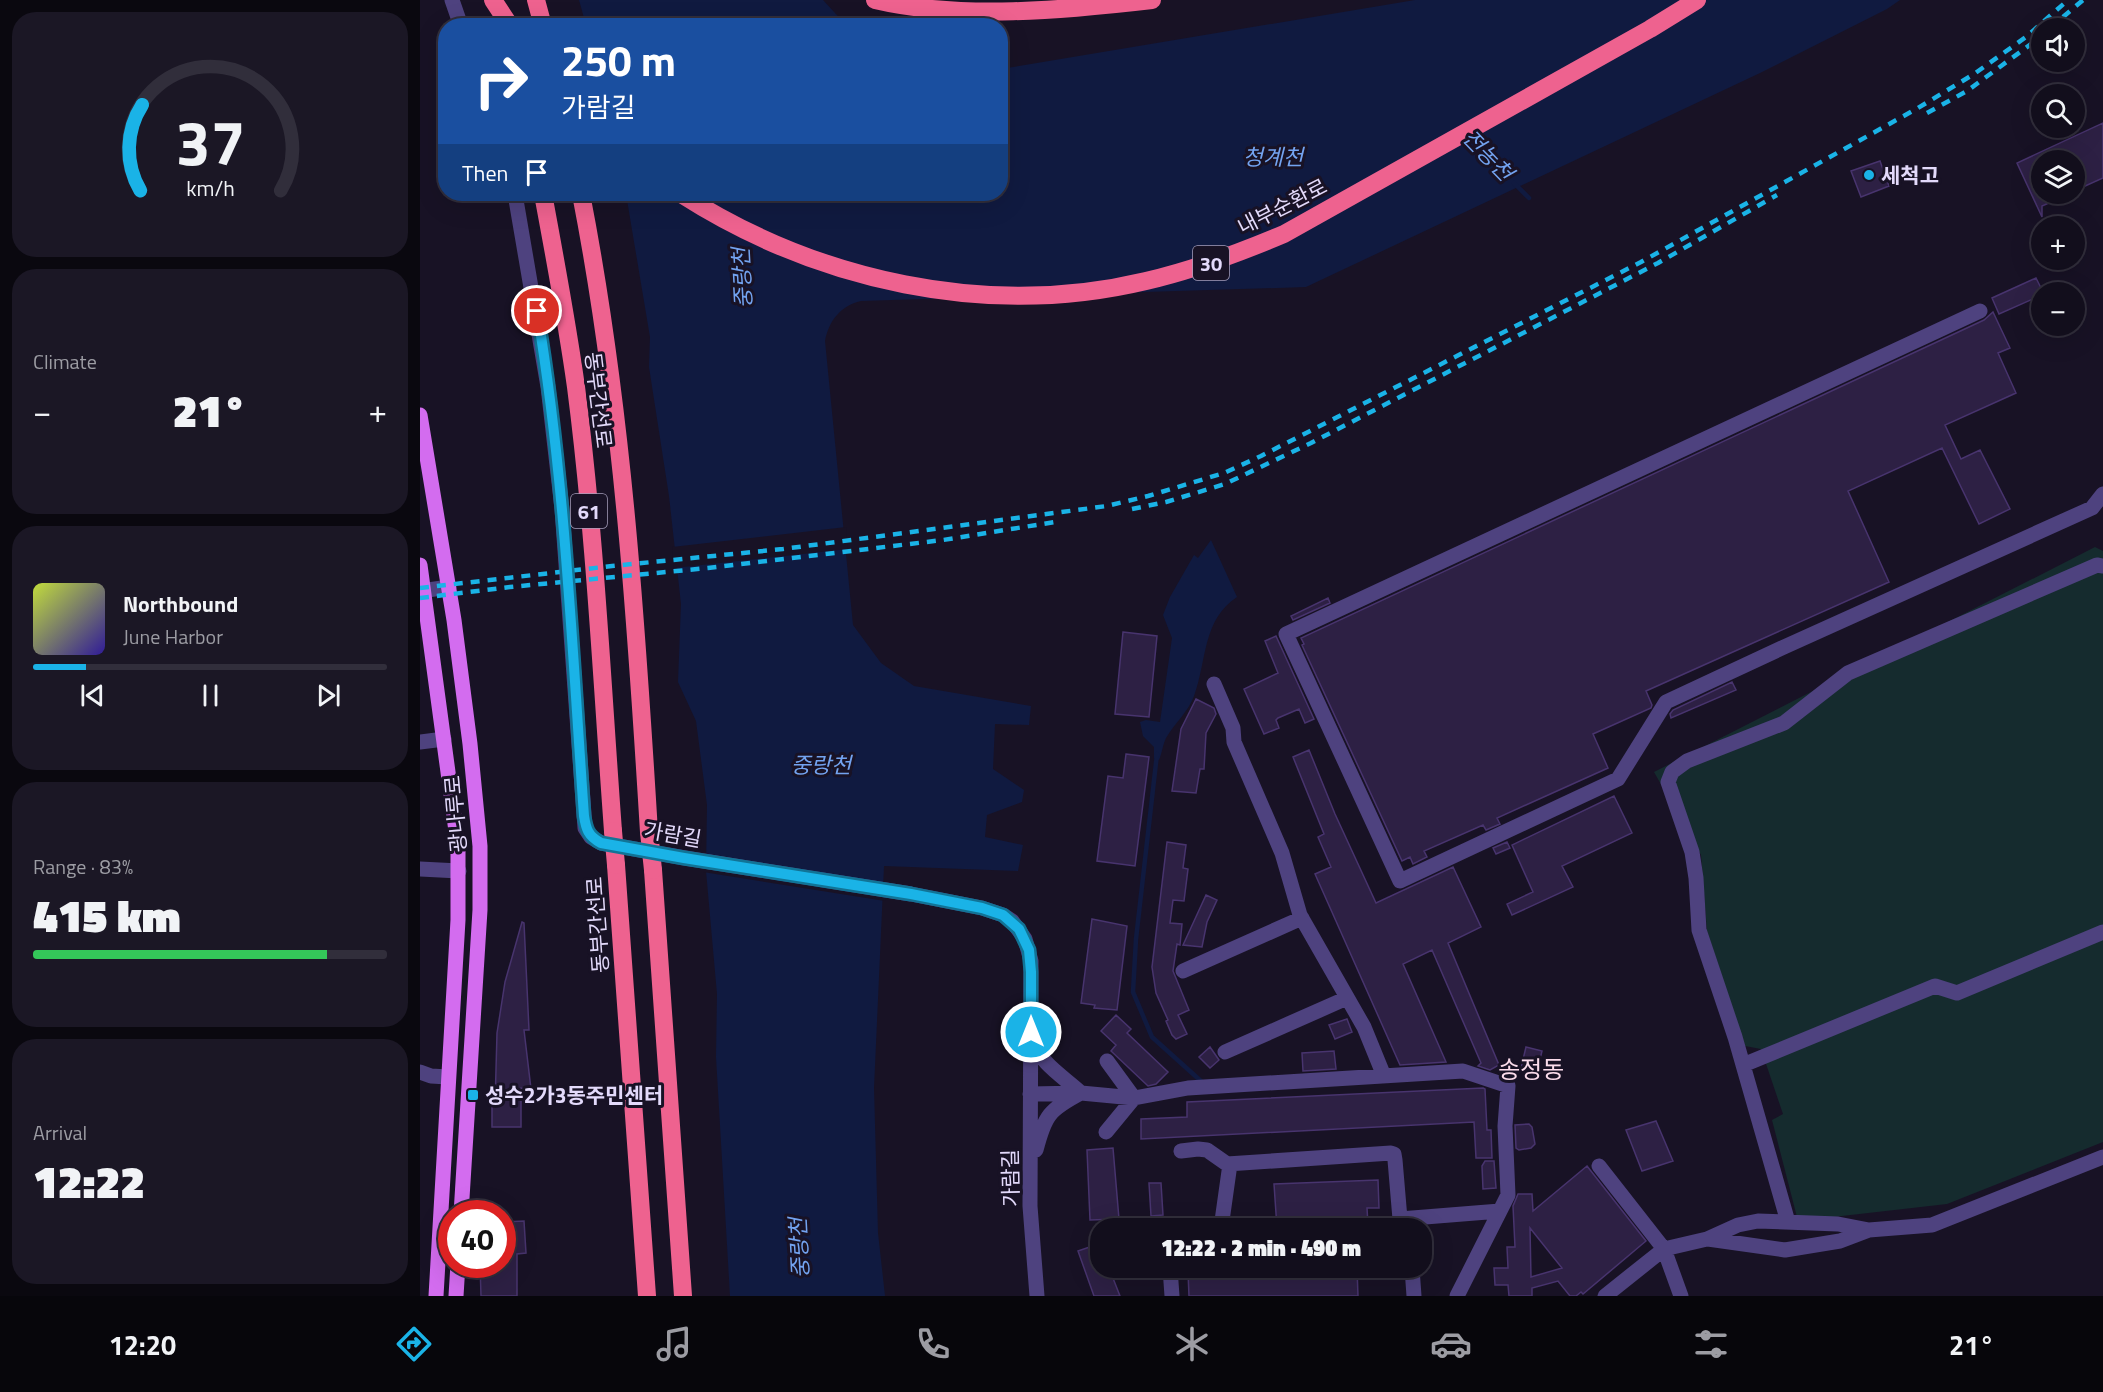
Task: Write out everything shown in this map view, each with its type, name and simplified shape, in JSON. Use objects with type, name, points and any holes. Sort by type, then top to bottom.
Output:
[{"type":"highway","points":[[493,0],[503,18]]},
{"type":"highway","points":[[500,0],[506,18]]},
{"type":"highway","points":[[536,0],[541,18]]},
{"type":"highway","points":[[875,0],[947,10],[989,11],[1090,8],[1152,0]]},
{"type":"highway","name":"내부순환로","points":[[693,201],[738,227],[787,250],[836,268],[905,284],[973,293],[1028,295],[1088,291],[1145,282],[1224,259],[1284,234],[1650,29],[1697,0]]},
{"type":"highway","name":"동부간선로","points":[[544,201],[565,317],[583,449],[591,532],[647,1296]]},
{"type":"highway","name":"동부간선로","points":[[582,201],[614,392],[634,610],[683,1296]]},
{"type":"main road","name":"광나루로","points":[[420,415],[449,587],[470,744],[480,846],[480,882],[462,1200]]},
{"type":"main road","name":"광나루로","points":[[420,565],[454,813],[459,871],[436,1296]]},
{"type":"main road","points":[[456,1296],[457,1278]]},
{"type":"street","points":[[452,0],[458,18]]},
{"type":"street","name":"가람길","points":[[516,201],[540,329],[562,509],[585,828],[591,837],[601,843],[911,894],[982,908],[1003,915],[1012,921],[1025,939],[1029,950],[1031,988],[1030,1206],[1037,1295]]},
{"type":"street","points":[[1980,311],[1286,634],[1400,881],[1618,779],[1666,702],[2091,508],[2103,494]]},
{"type":"street","points":[[1788,1222],[1743,1065],[1699,930],[1692,852],[1668,782],[1672,772],[1687,761],[1784,723],[1848,673],[2097,565],[2103,566]]},
{"type":"street","points":[[422,590],[449,587]]},
{"type":"street","points":[[1214,684],[1233,728],[1234,742],[1282,853],[1302,918],[1365,1031],[1384,1076]]},
{"type":"street","points":[[420,742],[444,739]]},
{"type":"street","points":[[420,869],[459,871]]},
{"type":"street","points":[[1183,970],[1302,918]]},
{"type":"street","points":[[1743,1065],[1935,987],[1957,993],[2103,932]]},
{"type":"street","points":[[1225,1052],[1347,998]]},
{"type":"street","points":[[1031,1032],[1035,1048],[1042,1058],[1081,1093]]},
{"type":"street","points":[[1107,1061],[1134,1098]]},
{"type":"street","points":[[1030,1094],[1081,1093],[1134,1098],[1188,1088],[1463,1071],[1508,1086],[1505,1126],[1508,1191],[1500,1212],[1457,1296]]},
{"type":"street","points":[[420,1072],[431,1076],[448,1077]]},
{"type":"street","points":[[1030,1160],[1036,1149],[1044,1122],[1059,1105],[1081,1093]]},
{"type":"street","points":[[1106,1132],[1134,1098]]},
{"type":"street","points":[[1181,1151],[1207,1150],[1224,1163],[1230,1164],[1391,1152],[1395,1160],[1400,1218]]},
{"type":"street","points":[[1605,1296],[1664,1249],[1707,1239],[1738,1225],[1758,1221],[1788,1222],[1838,1224],[1869,1230],[1932,1225],[2102,1160]]},
{"type":"street","points":[[1222,1218],[1230,1164]]},
{"type":"street","points":[[1599,1166],[1664,1249],[1681,1296]]},
{"type":"street","points":[[1432,1221],[1500,1212]]},
{"type":"street","points":[[1707,1239],[1785,1250],[1840,1241],[1869,1230]]},
{"type":"street","points":[[1171,1278],[1172,1296]]},
{"type":"street","points":[[1413,1278],[1414,1296]]},
{"type":"green space","points":[[2095,547],[2103,551],[2103,1142],[1947,1204],[1798,1221],[1772,1120],[1783,1114],[1761,1049],[1745,1046],[1707,931],[1701,855],[1654,772]]},
{"type":"water","points":[[579,0],[823,0],[840,18],[584,18]]},
{"type":"water","points":[[1415,0],[1900,0],[1887,9],[1760,73],[1306,287],[861,301],[847,307],[837,315],[829,327],[825,341],[853,625],[881,663],[914,686],[1031,706],[1029,725],[995,724],[993,769],[1024,790],[1022,802],[987,815],[985,837],[1023,845],[1018,871],[884,866],[874,1088],[878,1233],[885,1296],[730,1296],[716,1057],[717,994],[706,871],[707,805],[696,721],[678,682],[681,604],[669,496],[649,367],[650,337],[627,201],[1008,201],[1008,68]]},
{"type":"water","points":[[1211,540],[1237,597],[1217,617],[1211,629],[1194,696],[1166,738],[1159,760],[1154,758],[1154,747],[1143,736],[1140,722],[1146,720],[1160,722],[1172,638],[1163,615],[1170,597],[1194,555],[1198,558]]},
{"type":"pier","points":[[846,527],[848,549],[674,568],[672,547]]},
{"type":"pier","points":[[703,853],[886,883],[885,901],[703,872]]},
{"type":"building","points":[[2103,123],[2103,178],[2085,186],[2085,150],[2045,150],[2071,138],[2085,138],[2085,131]]},
{"type":"building","points":[[2031,156],[2031,193],[2017,163]]},
{"type":"building","name":"세척고","points":[[1880,161],[1889,186],[1861,197],[1851,171]]},
{"type":"building","points":[[2036,204],[2046,204],[2042,206],[2042,216]]},
{"type":"building","points":[[2036,278],[2038,282],[2031,282],[2031,300],[1999,314],[1992,298]]},
{"type":"building","points":[[1993,312],[2010,348],[1998,353],[2016,393],[1945,425],[1961,459],[1980,450],[2010,509],[1979,524],[1942,448],[1848,491],[1889,582],[1646,691],[1652,705],[1651,708],[1593,734],[1608,768],[1497,818],[1500,824],[1486,830],[1483,825],[1424,851],[1427,857],[1413,864],[1410,857],[1402,861],[1302,645],[1304,644],[1301,638],[1984,320]]},
{"type":"building","points":[[1328,598],[1330,603],[1293,620],[1291,616]]},
{"type":"building","points":[[1123,632],[1157,636],[1149,717],[1115,714]]},
{"type":"building","points":[[1276,636],[1314,719],[1305,723],[1299,709],[1278,718],[1276,720],[1279,728],[1264,734],[1244,689],[1278,673],[1265,641]]},
{"type":"building","points":[[1732,682],[1736,690],[1671,718],[1670,714],[1673,710]]},
{"type":"building","points":[[1196,699],[1214,708],[1216,714],[1206,733],[1204,769],[1200,769],[1196,793],[1172,791],[1181,729]]},
{"type":"building","points":[[1309,750],[1335,814],[1376,903],[1453,867],[1481,927],[1448,943],[1499,1065],[1490,1070],[1478,1066],[1481,1063],[1432,950],[1403,964],[1446,1062],[1400,1065],[1315,874],[1331,867],[1318,837],[1324,834],[1293,757]]},
{"type":"building","points":[[1126,754],[1149,757],[1135,866],[1097,861],[1108,776],[1123,778]]},
{"type":"building","points":[[1614,796],[1632,833],[1562,866],[1573,887],[1512,915],[1507,904],[1533,892],[1512,845]]},
{"type":"building","points":[[1167,842],[1186,845],[1183,868],[1188,869],[1184,901],[1173,900],[1170,923],[1182,924],[1180,945],[1177,944],[1173,971],[1189,1010],[1178,1015],[1187,1034],[1176,1039],[1172,1035],[1156,993],[1152,967]]},
{"type":"building","points":[[1507,842],[1510,848],[1496,854],[1493,848]]},
{"type":"building","points":[[1206,895],[1217,900],[1207,922],[1202,947],[1183,945]]},
{"type":"building","points":[[1092,919],[1127,926],[1117,1010],[1094,1008],[1095,1005],[1081,1003]]},
{"type":"building","points":[[522,922],[524,923],[529,1030],[524,1030],[531,1089],[521,1088],[521,1127],[492,1127],[492,1106],[495,1106],[497,1033],[505,982]]},
{"type":"building","points":[[1116,1015],[1131,1029],[1127,1033],[1168,1072],[1156,1084],[1148,1086],[1111,1051],[1116,1045],[1101,1031]]},
{"type":"building","points":[[1347,1019],[1352,1032],[1335,1039],[1329,1025]]},
{"type":"building","points":[[1210,1047],[1219,1060],[1210,1068],[1199,1057]]},
{"type":"building","points":[[1526,1047],[1542,1051],[1537,1072],[1521,1068]]},
{"type":"building","points":[[1334,1051],[1336,1069],[1303,1071],[1302,1053]]},
{"type":"building","points":[[1485,1089],[1487,1130],[1491,1130],[1492,1158],[1476,1158],[1474,1122],[1141,1139],[1141,1119],[1187,1117],[1187,1102]]},
{"type":"building","points":[[1656,1121],[1673,1161],[1642,1171],[1626,1130]]},
{"type":"building","points":[[1529,1124],[1532,1127],[1535,1144],[1531,1148],[1519,1150],[1516,1148],[1515,1125]]},
{"type":"building","points":[[1113,1148],[1119,1218],[1090,1218],[1090,1220],[1087,1150]]},
{"type":"building","points":[[1485,1161],[1494,1161],[1496,1188],[1483,1189],[1482,1166]]},
{"type":"building","points":[[1587,1166],[1646,1241],[1583,1294],[1581,1292],[1576,1296],[1570,1296],[1558,1281],[1532,1288],[1532,1296],[1509,1296],[1508,1285],[1495,1285],[1494,1268],[1508,1268],[1507,1247],[1515,1247],[1513,1206],[1518,1194],[1532,1194],[1533,1211]],"holes":[[[1530,1228],[1562,1268],[1531,1277]]]},
{"type":"building","points":[[1378,1180],[1379,1208],[1367,1208],[1368,1218],[1276,1218],[1274,1184]]},
{"type":"building","points":[[1149,1183],[1161,1183],[1163,1215],[1151,1216]]},
{"type":"building","points":[[516,1221],[524,1221],[526,1253],[517,1254],[517,1296],[481,1296],[480,1278],[516,1278]]},
{"type":"building","points":[[1090,1247],[1090,1278],[1113,1278],[1120,1296],[1094,1296],[1078,1251]]},
{"type":"building","points":[[1188,1278],[1357,1278],[1358,1296],[1189,1296]]},
{"type":"waterway","name":"전농천","points":[[1514,183],[1529,198]]},
{"type":"waterway","points":[[1157,754],[1136,939],[1133,992],[1152,1037],[1202,1082]]},
{"type":"railway","points":[[420,588],[783,549],[1107,506],[1224,473],[1641,262],[1918,108],[1974,74],[2026,37],[2068,0]]},
{"type":"railway","points":[[2062,18],[2083,0]]},
{"type":"railway","points":[[1927,113],[1967,91],[2031,44]]},
{"type":"railway","points":[[1132,509],[1166,502],[1225,484],[1311,443],[1658,263],[1777,195]]},
{"type":"railway","points":[[420,598],[708,568],[943,540],[1061,521]]},
{"type":"place","name":"세척고","points":[[1869,175]]},
{"type":"place","name":"성수2가3동주민센터","points":[[473,1095]]},
{"type":"district","name":"송정동","points":[[1531,1069]]},
{"type":"route","points":[[537,311],[562,509],[585,828],[591,837],[601,843],[911,894],[982,908],[1003,915],[1019,929],[1029,950],[1031,1032]]},
{"type":"water label","name":"청계천","points":[[1273,157]]},
{"type":"water label","name":"중랑천","points":[[742,278]]},
{"type":"water label","name":"중랑천","points":[[821,765]]},
{"type":"water label","name":"중랑천","points":[[799,1248]]}]
